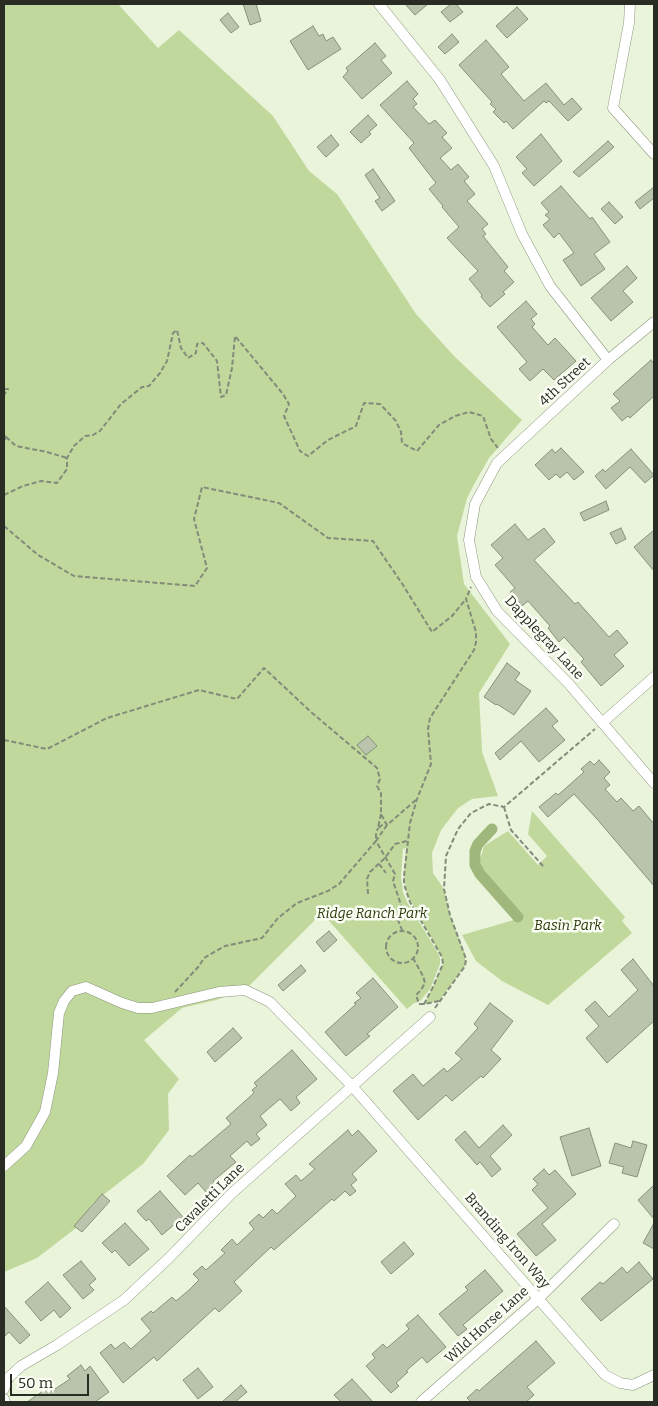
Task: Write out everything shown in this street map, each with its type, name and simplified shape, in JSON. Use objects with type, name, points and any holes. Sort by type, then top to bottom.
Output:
[{"type":"street","points":[[379,4],[440,80],[494,166],[522,234],[550,286],[608,360]]},
{"type":"street","points":[[630,4],[629,23],[613,108],[654,154]]},
{"type":"street","name":"4th Street","points":[[501,460],[608,360],[654,322]]},
{"type":"street","name":"Dapplegray Lane","points":[[501,460],[475,504],[469,540],[476,577],[497,611],[569,684],[654,783]]},
{"type":"street","points":[[602,723],[654,677]]},
{"type":"street","name":"Branding Iron Way","points":[[4,1166],[26,1146],[46,1112],[54,1073],[59,1013],[64,1001],[72,991],[86,987],[138,1008],[152,1008],[219,992],[245,990],[270,1002],[352,1086],[605,1374],[620,1383],[633,1385],[654,1375]]},
{"type":"street","name":"Cavaletti Lane","points":[[4,1389],[8,1378],[21,1366],[57,1345],[124,1300],[169,1258],[231,1194],[430,1017]]},
{"type":"street","name":"Wild Horse Lane","points":[[421,1402],[539,1298],[614,1224]]},
{"type":"path","points":[[4,495],[23,486],[41,481],[57,483],[67,470],[67,458],[74,446],[85,436],[93,436],[100,431],[121,404],[142,387],[149,386],[160,373],[168,361],[173,333],[177,330],[181,348],[188,358],[196,353],[197,344],[203,343],[217,361],[221,398],[226,395],[232,368],[235,336],[283,394],[289,404],[284,416],[300,451],[308,456],[328,440],[356,426],[364,404],[380,404],[396,421],[401,432],[402,443],[417,451],[439,425],[455,416],[469,412],[484,416],[491,439],[501,460]]},
{"type":"path","points":[[4,389],[8,389],[4,396]]},
{"type":"path","points":[[4,443],[5,437],[16,446],[67,458]]},
{"type":"path","points":[[4,526],[38,556],[74,576],[195,586],[207,568],[194,519],[202,487],[279,503],[328,538],[373,541],[432,632],[452,616],[466,599],[476,577]]},
{"type":"path","points":[[424,1004],[443,964],[442,957],[407,894],[404,876],[407,841],[417,799],[431,764],[428,728],[430,718],[474,650],[476,632],[466,599]]},
{"type":"path","points":[[4,740],[47,749],[107,718],[200,690],[237,699],[264,668],[311,712],[377,768],[380,779],[377,786],[381,793],[381,814],[376,841],[395,874],[393,881],[402,908],[398,920],[402,930]]},
{"type":"path","points":[[504,807],[602,723]]},
{"type":"path","points":[[378,828],[386,824],[417,799]]},
{"type":"path","points":[[430,1017],[439,1001],[465,966],[466,959],[450,915],[444,889],[446,856],[458,829],[471,813],[489,804],[504,807]]},
{"type":"path","points":[[504,807],[511,830],[542,866]]},
{"type":"path","points":[[381,814],[386,824]]},
{"type":"path","points":[[170,1004],[170,999],[204,958],[224,946],[262,938],[278,918],[297,903],[328,891],[339,884],[376,841],[386,824]]},
{"type":"path","points":[[368,894],[367,880],[370,872],[385,858],[395,844],[407,841]]},
{"type":"path","points":[[379,864],[386,873]]},
{"type":"path","points":[[402,930],[410,932],[417,942],[418,949],[413,958],[407,962],[400,963],[390,958],[386,952],[386,944],[388,937],[394,932],[402,930]]},
{"type":"path","points":[[413,958],[425,983],[416,994],[419,1004],[439,1001]]},
{"type":"green space","name":"Ridge Ranch Park","points":[[4,4],[118,4],[158,48],[179,30],[273,116],[309,171],[337,194],[416,314],[455,357],[522,420],[489,458],[477,479],[467,498],[457,536],[464,584],[510,644],[479,693],[482,752],[498,796],[472,799],[458,808],[441,830],[432,853],[433,873],[444,889],[450,915],[465,954],[465,966],[439,1001],[424,1004],[443,964],[442,957],[407,894],[404,876],[406,848],[403,849],[401,877],[403,892],[440,958],[440,964],[430,989],[421,1000],[407,1009],[322,913],[245,990],[216,1000],[182,1008],[144,1040],[179,1079],[168,1094],[169,1130],[143,1164],[93,1203],[76,1228],[37,1258],[4,1272]]},
{"type":"green space","name":"Basin Park","points":[[532,811],[625,917],[622,921],[632,933],[548,1005],[502,981],[476,961],[462,935],[521,918],[522,913],[488,876],[481,866],[480,860],[484,846],[508,831],[538,865],[547,856],[528,834]]},
{"type":"building","points":[[243,4],[256,4],[261,21],[250,25]]},
{"type":"building","points":[[405,4],[428,4],[415,15]]},
{"type":"building","points":[[451,4],[456,4],[463,12],[450,22],[441,12]]},
{"type":"building","points":[[517,7],[528,19],[507,38],[496,26]]},
{"type":"building","points":[[228,13],[239,27],[231,33],[220,20]]},
{"type":"building","points":[[313,26],[319,36],[323,34],[326,41],[333,37],[341,49],[308,70],[290,41]]},
{"type":"building","points":[[452,34],[459,42],[445,54],[438,47]]},
{"type":"building","points":[[486,40],[509,67],[501,74],[524,101],[546,83],[564,105],[572,98],[582,109],[568,121],[549,101],[546,103],[544,101],[513,129],[506,121],[504,123],[493,112],[496,109],[490,104],[492,102],[459,65]]},
{"type":"building","points":[[375,43],[386,56],[381,60],[392,73],[362,99],[343,77],[348,71],[346,68]]},
{"type":"building","points":[[407,81],[418,94],[413,99],[417,104],[413,107],[429,124],[435,120],[447,133],[442,137],[452,148],[440,158],[451,170],[458,164],[469,177],[464,181],[475,194],[467,201],[488,224],[482,229],[486,234],[483,236],[508,267],[504,271],[514,282],[503,292],[505,294],[490,307],[469,279],[478,271],[447,238],[459,227],[429,189],[436,183],[409,148],[414,143],[380,105]]},
{"type":"building","points":[[368,115],[377,125],[361,143],[350,132]]},
{"type":"building","points":[[541,134],[562,161],[534,186],[522,173],[527,169],[516,157]]},
{"type":"building","points":[[331,135],[339,145],[326,157],[317,147]]},
{"type":"building","points":[[608,141],[614,147],[579,177],[573,172]]},
{"type":"building","points":[[373,169],[395,201],[382,211],[375,201],[380,198],[365,175]]},
{"type":"building","points":[[561,186],[590,219],[592,217],[610,242],[594,254],[605,269],[581,286],[563,260],[574,253],[559,233],[554,238],[543,225],[550,219],[545,215],[549,212],[541,203]]},
{"type":"building","points":[[654,187],[654,198],[640,209],[635,202]]},
{"type":"building","points":[[609,202],[623,217],[615,224],[601,209]]},
{"type":"building","points":[[627,266],[637,278],[623,291],[633,302],[611,321],[591,298]]},
{"type":"building","points":[[526,301],[537,314],[531,319],[535,324],[532,327],[548,345],[555,338],[576,361],[554,380],[543,369],[530,381],[519,369],[527,362],[497,327]]},
{"type":"building","points":[[651,360],[654,364],[654,396],[630,418],[628,416],[622,421],[611,408],[620,401],[613,394]]},
{"type":"building","points":[[561,448],[584,472],[574,480],[567,472],[560,478],[556,474],[549,480],[535,465],[552,449],[555,453]]},
{"type":"building","points":[[631,449],[654,475],[645,483],[630,467],[606,489],[595,476],[603,469],[605,472]]},
{"type":"building","points":[[606,501],[609,510],[584,521],[580,513]]},
{"type":"building","points":[[515,524],[528,540],[544,528],[555,542],[534,560],[575,604],[578,602],[609,637],[617,630],[628,643],[614,655],[624,666],[601,686],[581,662],[584,659],[564,637],[559,642],[548,628],[550,626],[528,601],[522,606],[510,592],[515,588],[495,565],[503,558],[491,545]]},
{"type":"building","points":[[621,528],[626,539],[616,544],[610,533]]},
{"type":"building","points":[[654,530],[654,571],[634,547]]},
{"type":"building","points":[[507,663],[520,673],[515,680],[531,691],[514,715],[484,697]]},
{"type":"building","points":[[546,708],[558,721],[552,726],[565,740],[539,762],[521,741],[500,760],[495,753]]},
{"type":"building","points":[[368,736],[377,746],[366,755],[357,745]]},
{"type":"building","points":[[599,760],[610,772],[604,778],[610,785],[605,789],[617,802],[621,798],[633,811],[639,806],[654,824],[654,886],[574,794],[548,817],[539,807],[556,793],[558,795],[584,772],[581,769],[590,761],[594,765]]},
{"type":"building","points":[[329,931],[337,940],[324,952],[316,942]]},
{"type":"building","points":[[633,959],[654,986],[654,1021],[607,1063],[586,1038],[599,1026],[585,1010],[595,1001],[609,1017],[638,990],[621,970]]},
{"type":"building","points":[[301,965],[306,971],[283,991],[278,985]]},
{"type":"building","points":[[373,978],[398,1007],[367,1034],[370,1036],[346,1056],[325,1032],[356,1004],[354,1003],[361,998],[356,993]]},
{"type":"building","points":[[490,1003],[513,1021],[491,1050],[501,1059],[483,1078],[481,1076],[452,1101],[446,1095],[418,1120],[393,1091],[413,1074],[423,1086],[444,1068],[447,1072],[462,1059],[455,1053],[478,1028],[474,1024]]},
{"type":"building","points":[[233,1028],[242,1038],[215,1062],[207,1052]]},
{"type":"building","points":[[292,1050],[317,1079],[296,1097],[300,1103],[291,1111],[280,1099],[260,1116],[267,1125],[256,1134],[260,1139],[251,1146],[247,1141],[230,1156],[236,1162],[213,1181],[216,1184],[206,1192],[198,1183],[185,1195],[167,1176],[190,1155],[192,1157],[231,1124],[226,1118],[254,1093],[252,1090],[257,1086],[254,1083]]},
{"type":"building","points":[[503,1125],[512,1135],[490,1156],[501,1169],[492,1177],[480,1162],[477,1165],[455,1140],[465,1131],[479,1148]]},
{"type":"building","points":[[589,1128],[601,1166],[572,1176],[560,1137]]},
{"type":"building","points":[[348,1130],[352,1136],[358,1130],[377,1151],[352,1174],[357,1180],[351,1185],[356,1191],[350,1196],[345,1191],[334,1201],[332,1199],[274,1250],[271,1247],[234,1282],[242,1291],[219,1312],[215,1308],[157,1361],[154,1357],[123,1383],[100,1353],[111,1344],[115,1349],[124,1342],[131,1349],[151,1331],[141,1319],[151,1311],[153,1313],[172,1297],[176,1301],[189,1290],[199,1280],[193,1274],[202,1266],[206,1270],[225,1253],[221,1250],[232,1239],[237,1245],[254,1229],[249,1223],[259,1214],[263,1218],[272,1209],[277,1214],[296,1196],[285,1184],[296,1175],[301,1181],[315,1169],[309,1164]]},
{"type":"building","points":[[633,1141],[647,1145],[637,1177],[622,1173],[624,1167],[609,1163],[615,1143],[631,1148]]},
{"type":"building","points":[[544,1169],[549,1175],[555,1170],[576,1194],[542,1224],[556,1240],[536,1256],[517,1234],[548,1208],[532,1190],[538,1184],[533,1179]]},
{"type":"building","points":[[654,1185],[654,1219],[638,1200]]},
{"type":"building","points":[[160,1191],[183,1217],[162,1235],[149,1219],[146,1221],[137,1211]]},
{"type":"building","points":[[102,1194],[110,1201],[82,1232],[74,1226]]},
{"type":"building","points":[[125,1223],[149,1249],[129,1266],[115,1250],[112,1253],[102,1243]]},
{"type":"building","points":[[654,1223],[654,1249],[643,1243]]},
{"type":"building","points":[[404,1242],[414,1254],[391,1274],[381,1262]]},
{"type":"building","points":[[81,1261],[96,1279],[89,1285],[94,1290],[83,1299],[63,1275]]},
{"type":"building","points":[[639,1262],[653,1279],[601,1321],[581,1299],[600,1282],[603,1284],[622,1267],[627,1273]]},
{"type":"building","points":[[485,1270],[503,1291],[463,1325],[467,1329],[458,1336],[439,1314],[468,1290],[465,1287]]},
{"type":"building","points":[[48,1282],[71,1308],[60,1318],[54,1310],[41,1321],[25,1302]]},
{"type":"building","points":[[4,1306],[30,1335],[20,1344],[9,1332],[4,1337]]},
{"type":"building","points":[[418,1315],[446,1347],[427,1363],[422,1357],[406,1371],[408,1372],[396,1383],[399,1386],[391,1393],[366,1366],[375,1358],[372,1354],[383,1344],[387,1348],[409,1329],[406,1325]]},
{"type":"building","points":[[536,1341],[555,1363],[527,1387],[534,1395],[526,1402],[471,1402],[467,1398],[477,1389],[479,1391]]},
{"type":"building","points":[[81,1365],[85,1371],[90,1366],[109,1392],[95,1402],[27,1402],[49,1387],[52,1391],[70,1379],[67,1376]]},
{"type":"building","points":[[198,1368],[213,1387],[198,1399],[183,1380]]},
{"type":"building","points":[[352,1379],[373,1402],[341,1402],[334,1395]]},
{"type":"building","points":[[241,1385],[247,1392],[235,1402],[222,1402]]},
{"type":"waterway","points":[[492,829],[478,844],[475,851],[475,865],[480,874],[518,917]]}]
